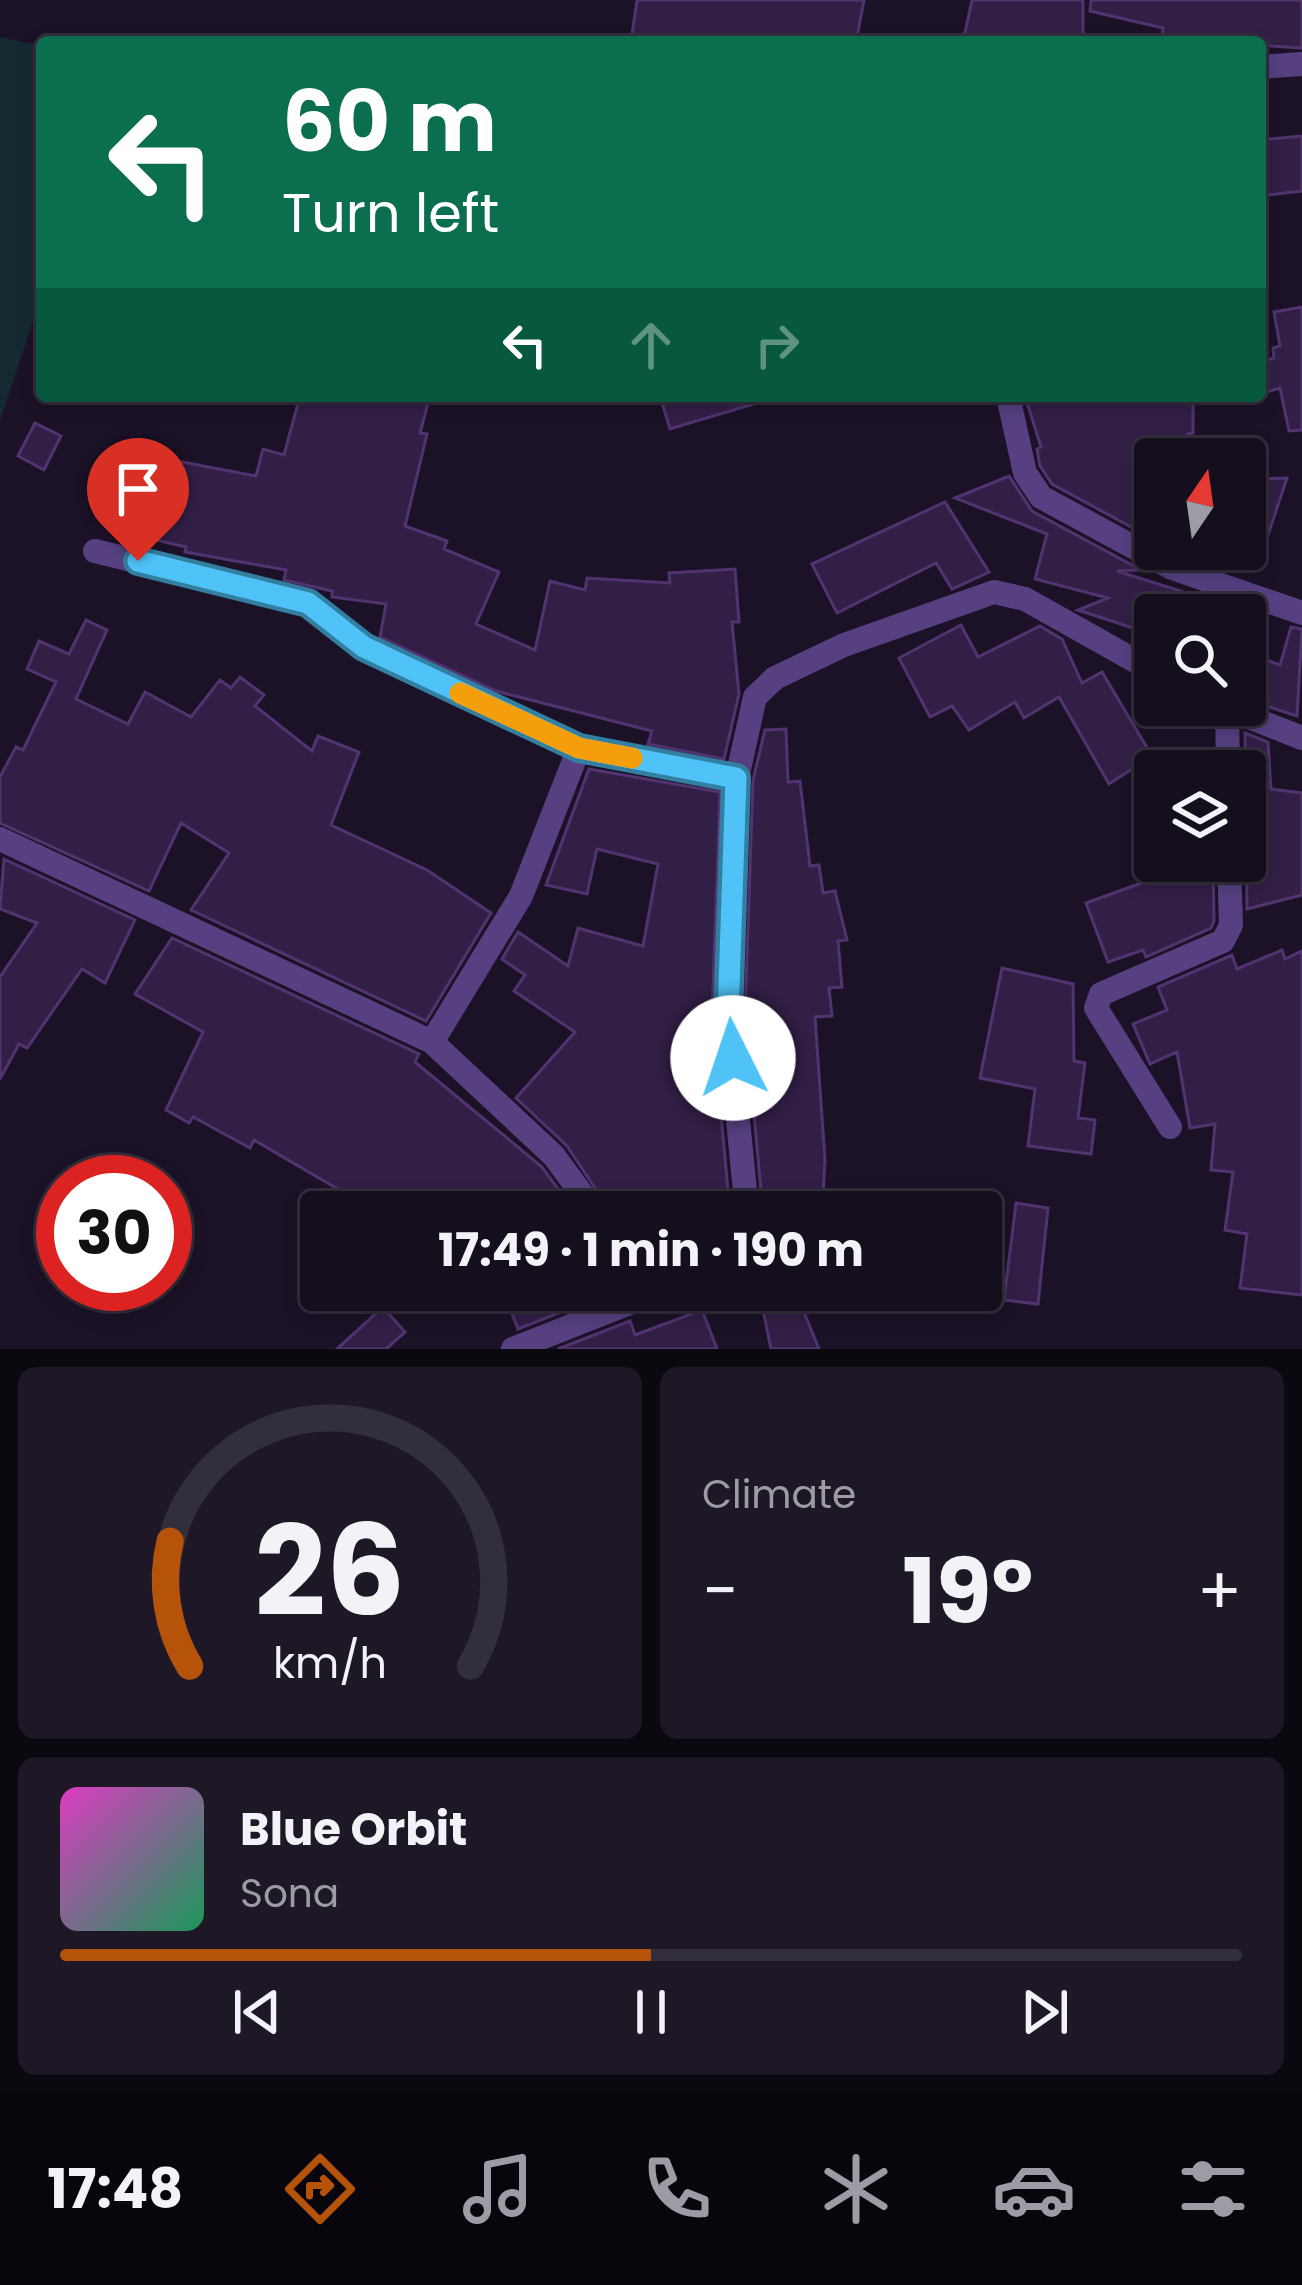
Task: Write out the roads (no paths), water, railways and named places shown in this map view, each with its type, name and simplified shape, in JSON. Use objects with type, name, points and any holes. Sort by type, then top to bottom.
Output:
[{"type":"street","points":[[1266,67],[1302,64]]},
{"type":"street","points":[[1009,402],[1025,473],[1041,497],[1172,568],[1302,613]]},
{"type":"street","points":[[95,550],[308,603],[364,647],[579,748],[736,778]]},
{"type":"street","points":[[745,1191],[728,1017],[736,778],[755,697],[775,678],[844,645],[994,592],[1025,599],[1134,660]]},
{"type":"street","points":[[1266,724],[1302,738]]},
{"type":"street","points":[[432,1042],[521,896],[579,748]]},
{"type":"street","points":[[0,839],[432,1042],[554,1156],[580,1191]]},
{"type":"street","points":[[1170,1127],[1096,1008],[1101,994],[1223,941],[1231,925],[1230,882]]},
{"type":"street","points":[[513,1349],[599,1311]]}]
